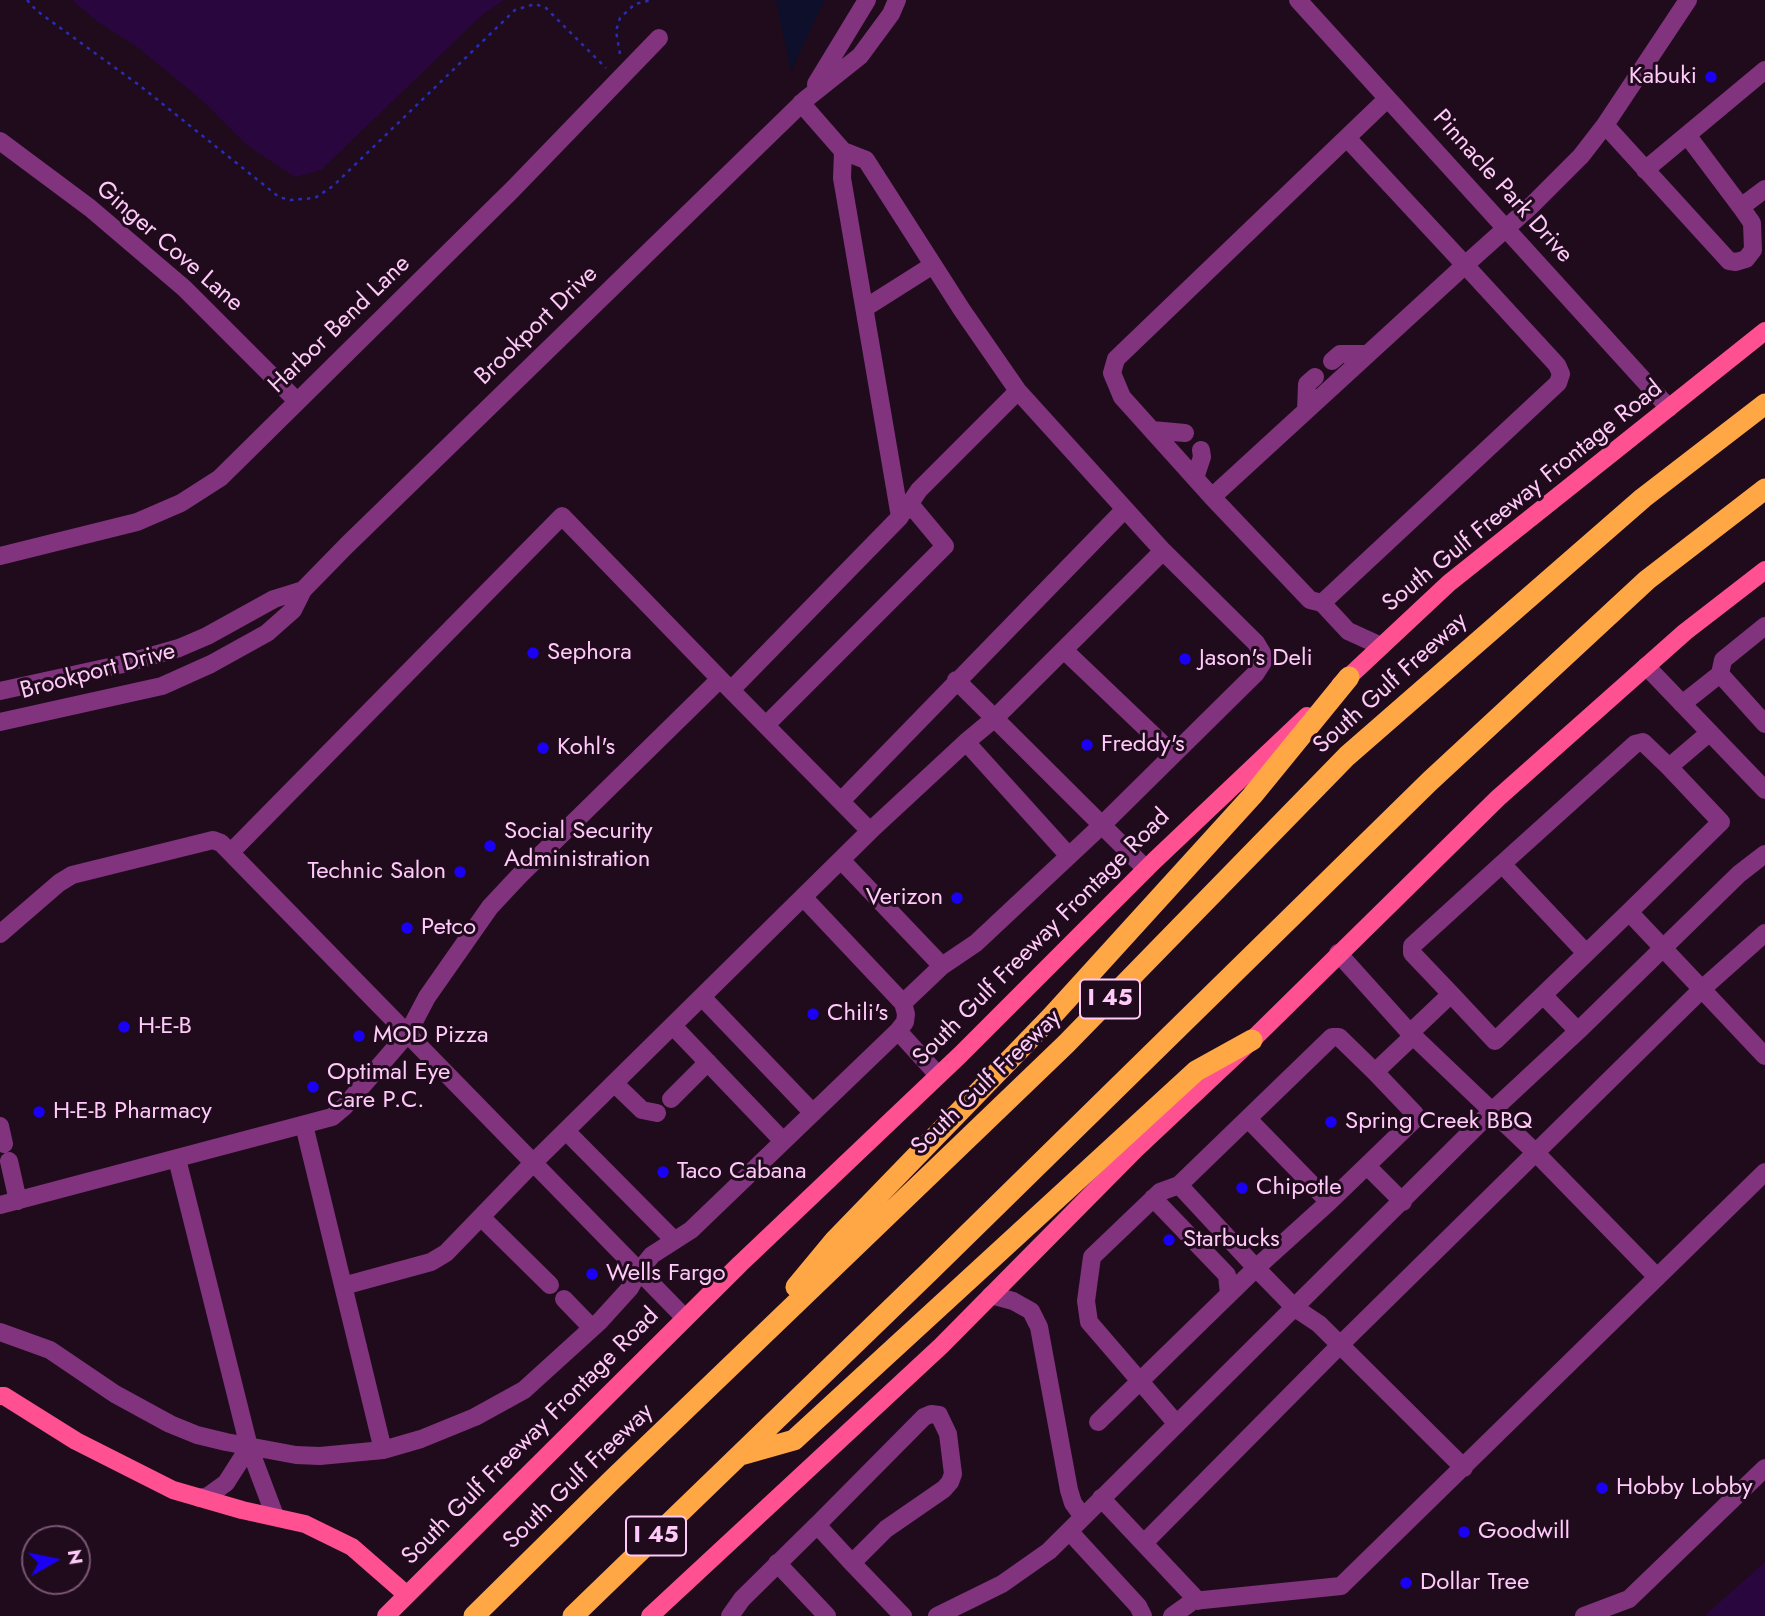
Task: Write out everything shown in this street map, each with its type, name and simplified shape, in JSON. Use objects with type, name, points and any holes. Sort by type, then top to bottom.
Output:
[{"type":"highway","name":"South Gulf Freeway","points":[[474,1616],[1066,1044],[1347,756],[1643,498],[1765,404]]},
{"type":"highway","name":"I 45","points":[[573,1616],[1430,781],[1647,580],[1765,489]]},
{"type":"highway","points":[[722,1374],[835,1240],[1051,1017],[1252,796],[1349,677]]},
{"type":"highway","points":[[739,1455],[794,1440],[1196,1071],[1252,1040]]},
{"type":"main road","name":"South Gulf Freeway Frontage Road","points":[[386,1616],[685,1318],[939,1075],[1146,869],[1381,646],[1449,583],[1765,331]]},
{"type":"main road","points":[[650,1616],[936,1351],[1136,1149],[1252,1040],[1498,798],[1685,632],[1765,570]]},
{"type":"main road","points":[[0,1396],[76,1441],[173,1490],[305,1524],[352,1547],[407,1595]]},
{"type":"street","name":"Brookport Drive","points":[[804,101],[826,71],[867,0]]},
{"type":"street","name":"Brookport Drive","points":[[0,722],[162,685],[211,664],[267,634],[293,610],[303,590],[804,101],[860,57],[891,14],[897,0]]},
{"type":"street","name":"Pinnacle Park Drive","points":[[1298,0],[1669,408]]},
{"type":"street","points":[[1212,497],[1532,205],[1581,156],[1605,125],[1688,0]]},
{"type":"street","name":"Harbor Bend Lane","points":[[0,556],[137,522],[181,503],[220,478],[513,190],[614,75],[659,38]]},
{"type":"street","points":[[1645,170],[1765,69]]},
{"type":"street","points":[[1381,646],[1348,631],[1322,603],[1310,600],[1122,397],[1112,373],[1116,359],[1387,99]]},
{"type":"street","points":[[804,101],[843,151],[866,160],[1017,391],[1163,551],[1256,643],[1262,653],[1263,662],[1256,673],[1102,825],[976,943],[942,966],[903,1003]]},
{"type":"street","points":[[1605,125],[1729,261],[1746,259],[1754,250],[1752,223],[1687,135]]},
{"type":"street","points":[[1322,603],[1558,383],[1560,374],[1557,365],[1347,138]]},
{"type":"street","name":"Ginger Cove Lane","points":[[0,141],[90,208],[184,288],[297,401]]},
{"type":"street","points":[[766,725],[945,546],[905,511],[842,178],[843,151]]},
{"type":"street","points":[[1741,207],[1765,189]]},
{"type":"street","points":[[865,308],[933,265]]},
{"type":"street","points":[[1332,360],[1340,354],[1368,354]]},
{"type":"street","points":[[1306,411],[1307,384],[1315,377]]},
{"type":"street","points":[[0,1205],[332,1117],[344,1107],[408,1033],[427,997],[490,907],[519,876],[726,685],[905,511],[919,490],[1017,391]]},
{"type":"street","points":[[1152,430],[1185,433]]},
{"type":"street","points":[[1195,478],[1202,457],[1201,450]]},
{"type":"street","points":[[841,801],[1125,509]]},
{"type":"street","points":[[231,852],[562,516],[870,831]]},
{"type":"street","points":[[343,1286],[431,1262],[446,1253],[534,1162],[870,831],[995,718],[1163,551]]},
{"type":"street","name":"Brookport Drive","points":[[0,691],[123,664],[179,648],[207,636],[274,599],[303,590]]},
{"type":"street","points":[[1682,705],[1720,674],[1723,660],[1765,626]]},
{"type":"street","points":[[1064,650],[1173,754]]},
{"type":"street","points":[[1646,666],[1765,790]]},
{"type":"street","points":[[1720,674],[1765,724]]},
{"type":"street","points":[[957,680],[1146,869]]},
{"type":"street","points":[[1669,767],[1709,733]]},
{"type":"street","points":[[966,742],[1069,856]]},
{"type":"street","points":[[1643,742],[1669,767],[1721,822],[1494,1041],[1412,953],[1412,946],[1635,744],[1643,742]]},
{"type":"street","points":[[0,934],[72,875],[213,840],[221,843],[685,1318]]},
{"type":"street","points":[[937,1616],[1002,1584],[1049,1551],[1492,1111],[1739,874],[1765,854]]},
{"type":"street","points":[[841,860],[942,966]]},
{"type":"street","points":[[1502,864],[1586,953]]},
{"type":"street","points":[[0,1332],[50,1350],[115,1394],[170,1424],[197,1435],[296,1455],[383,1450],[432,1435],[502,1404],[524,1390],[592,1328],[630,1288],[652,1255],[691,1230],[905,1022],[903,1003],[803,897]]},
{"type":"street","points":[[1629,912],[1765,1056]]},
{"type":"street","points":[[1144,1544],[1340,1345],[1702,989],[1765,933]]},
{"type":"street","points":[[1338,953],[1411,1035],[1536,1153],[1657,1278]]},
{"type":"street","points":[[1375,1072],[1451,994]]},
{"type":"street","points":[[1543,995],[1578,1031]]},
{"type":"street","points":[[702,997],[813,1113]]},
{"type":"street","points":[[673,1026],[783,1141]]},
{"type":"street","points":[[898,1031],[939,1075]]},
{"type":"street","points":[[1098,1422],[1139,1380],[1256,1268],[1415,1119],[1415,1114],[1339,1037],[1332,1037],[1180,1185],[1160,1192],[1092,1257],[1086,1301],[1089,1322],[1139,1380],[1176,1423]]},
{"type":"street","points":[[671,1099],[708,1062]]},
{"type":"street","points":[[614,1083],[642,1110],[657,1113]]},
{"type":"street","points":[[1248,1119],[1329,1202]]},
{"type":"street","points":[[304,1125],[383,1450]]},
{"type":"street","points":[[566,1131],[674,1240]]},
{"type":"street","points":[[4,1144],[18,1200]]},
{"type":"street","points":[[177,1159],[249,1447],[275,1516]]},
{"type":"street","points":[[1367,1166],[1403,1202]]},
{"type":"street","points":[[1172,1616],[1198,1601],[1341,1586],[1765,1172]]},
{"type":"street","points":[[1180,1185],[1295,1308],[1319,1324],[1464,1468]]},
{"type":"street","points":[[1153,1198],[1227,1275],[1229,1294]]},
{"type":"street","points":[[481,1217],[550,1285]]},
{"type":"street","points":[[991,1295],[1013,1301],[1031,1311],[1039,1326],[1069,1490],[1073,1503],[1083,1517]]},
{"type":"street","points":[[564,1299],[592,1328]]},
{"type":"street","points":[[730,1616],[742,1599],[923,1417],[939,1415],[948,1434],[953,1474],[950,1482],[886,1529],[852,1563]]},
{"type":"street","points":[[199,1498],[208,1496],[226,1482],[249,1447]]},
{"type":"street","points":[[1584,1616],[1629,1599],[1765,1468]]},
{"type":"street","points":[[1101,1498],[1198,1601]]},
{"type":"street","points":[[817,1525],[903,1616]]},
{"type":"street","points":[[1069,1531],[1138,1606],[1143,1616]]},
{"type":"street","points":[[777,1563],[827,1616]]},
{"type":"path","points":[[27,0],[37,11],[139,85],[279,197],[290,200],[315,198],[333,186],[515,10],[535,4],[546,8],[614,75],[620,59],[617,31],[620,18],[635,4],[652,0]]},
{"type":"shaded area","points":[[72,0],[504,0],[483,14],[321,170],[295,177],[248,146],[204,102],[140,49],[98,22]]},
{"type":"shaded area","points":[[776,0],[824,0],[791,72]]},
{"type":"shaded area","points":[[1765,1562],[1765,1616],[1704,1616]]},
{"type":"place","name":"Kabuki","points":[[1711,77]]},
{"type":"place","name":"Sephora","points":[[533,653]]},
{"type":"place","name":"Jason's Deli","points":[[1185,659]]},
{"type":"place","name":"Freddy's","points":[[1087,745]]},
{"type":"place","name":"Kohl's","points":[[543,748]]},
{"type":"place","name":"Social Security Administration","points":[[490,846]]},
{"type":"place","name":"Technic Salon","points":[[460,872]]},
{"type":"place","name":"Verizon","points":[[957,898]]},
{"type":"place","name":"Petco","points":[[407,928]]},
{"type":"place","name":"Chili's","points":[[813,1014]]},
{"type":"place","name":"H-E-B","points":[[124,1027]]},
{"type":"place","name":"MOD Pizza","points":[[359,1036]]},
{"type":"place","name":"Optimal Eye Care P.C.","points":[[313,1087]]},
{"type":"place","name":"H-E-B Pharmacy","points":[[39,1112]]},
{"type":"place","name":"Spring Creek BBQ","points":[[1331,1122]]},
{"type":"place","name":"Taco Cabana","points":[[663,1172]]},
{"type":"place","name":"Chipotle","points":[[1242,1188]]},
{"type":"place","name":"Starbucks","points":[[1169,1240]]},
{"type":"place","name":"Wells Fargo","points":[[592,1274]]},
{"type":"place","name":"Hobby Lobby","points":[[1602,1488]]},
{"type":"place","name":"Goodwill","points":[[1464,1532]]},
{"type":"place","name":"Dollar Tree","points":[[1406,1583]]}]
